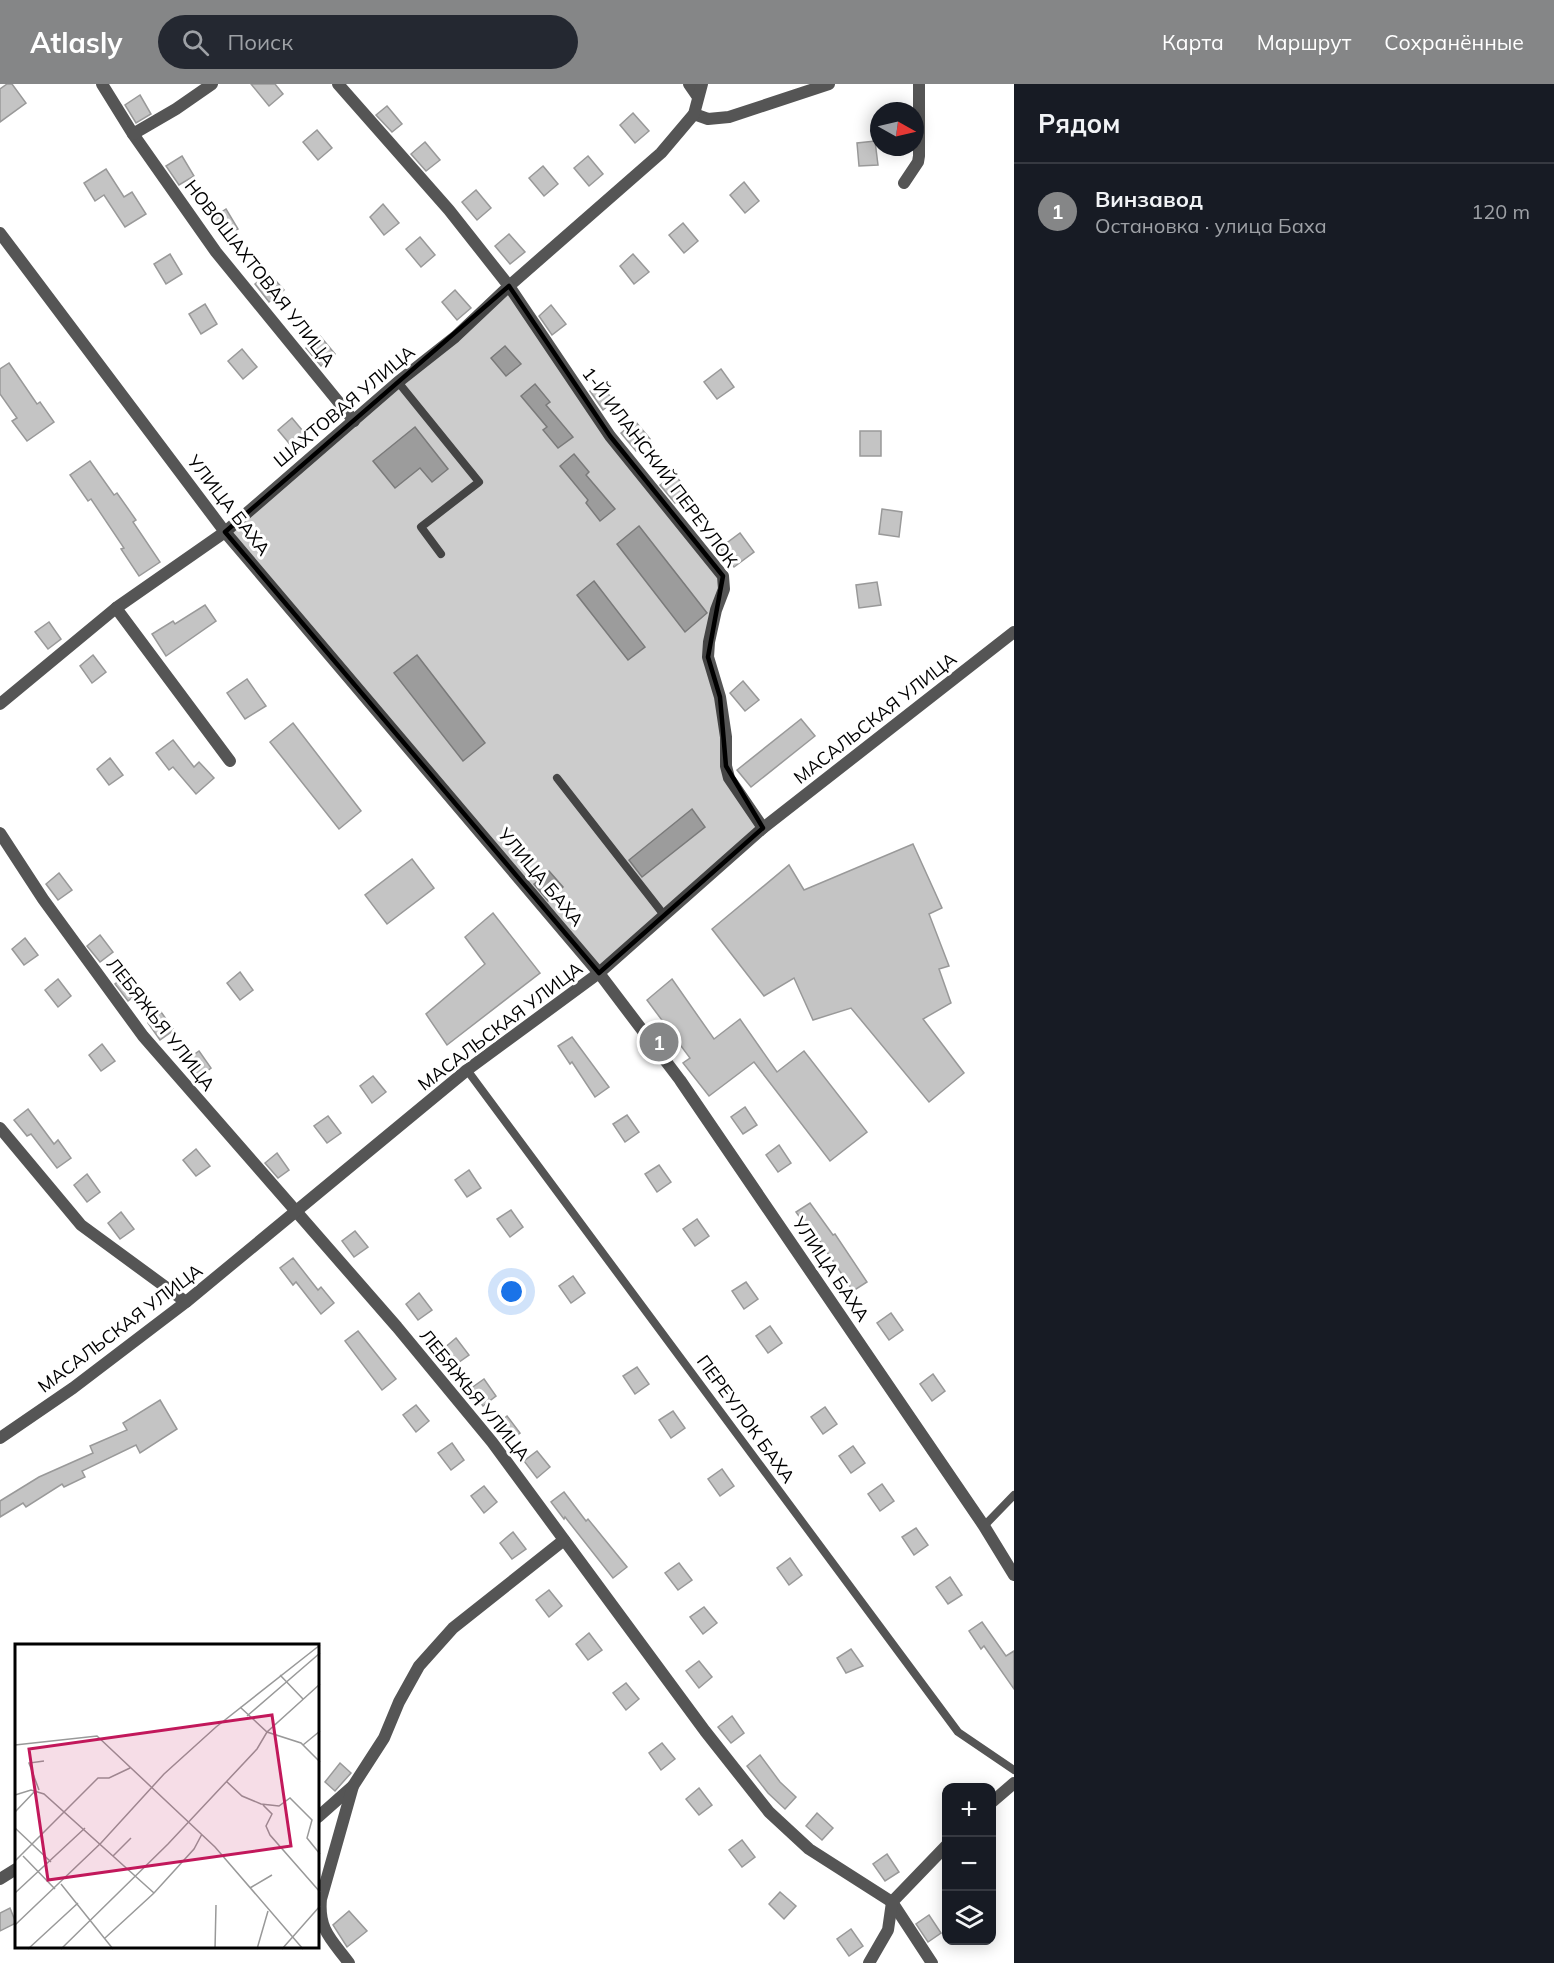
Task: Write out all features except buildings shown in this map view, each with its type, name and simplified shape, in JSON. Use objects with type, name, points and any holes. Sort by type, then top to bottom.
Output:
[{"type":"street","name":"НОВОШАХТОВАЯ УЛИЦА","points":[[102,84],[133,134],[216,252],[354,421]]},
{"type":"street","points":[[133,134],[176,109],[212,84]]},
{"type":"street","name":"1-Й ИЛАНСКИЙ ПЕРЕУЛОК","points":[[338,84],[449,210],[509,286],[610,436],[723,576],[724,589],[716,610],[708,657],[720,697],[729,778],[763,828]]},
{"type":"street","points":[[689,84],[698,97]]},
{"type":"street","name":"ШАХТОВАЯ УЛИЦА","points":[[0,704],[116,608],[225,532],[398,382],[455,337],[509,286],[661,153],[694,114],[702,84]]},
{"type":"street","points":[[694,114],[708,119],[729,117],[828,84]]},
{"type":"street","points":[[904,183],[918,162],[919,156],[919,84]]},
{"type":"street","name":"УЛИЦА БАХА","points":[[0,233],[225,532],[599,973],[680,1080],[984,1526],[1014,1575]]},
{"type":"street","points":[[116,608],[230,761]]},
{"type":"street","name":"МАСАЛЬСКАЯ УЛИЦА","points":[[0,1438],[74,1388],[186,1302],[467,1070],[599,973],[763,828],[1014,632]]},
{"type":"street","name":"ЛЕБЯЖЬЯ УЛИЦА","points":[[0,833],[44,899],[143,1036],[396,1327],[492,1442],[705,1731],[769,1812],[809,1849],[892,1902],[932,1963]]},
{"type":"street","points":[[0,1128],[81,1225],[186,1302]]},
{"type":"street","points":[[320,1815],[353,1786],[384,1738],[399,1702],[419,1666],[435,1647],[453,1629],[564,1540]]},
{"type":"street","points":[[996,1799],[1014,1783]]},
{"type":"street","points":[[320,1906],[353,1786]]},
{"type":"street","points":[[869,1963],[888,1930],[892,1902],[942,1850]]},
{"type":"street","points":[[0,1879],[15,1870]]},
{"type":"street","points":[[320,1917],[324,1930],[349,1963]]},
{"type":"lane","points":[[398,382],[479,482],[421,527],[441,554]]},
{"type":"lane","points":[[557,778],[664,915]]},
{"type":"lane","name":"ПЕРЕУЛОК БАХА","points":[[467,1070],[958,1732],[1014,1770]]},
{"type":"lane","points":[[984,1526],[1014,1495]]},
{"type":"highlighted area","points":[[509,286],[610,436],[723,576],[708,657],[720,697],[726,766],[763,828],[599,973],[225,532]]},
{"type":"place","name":"Винзавод","points":[[659,1042]]}]
